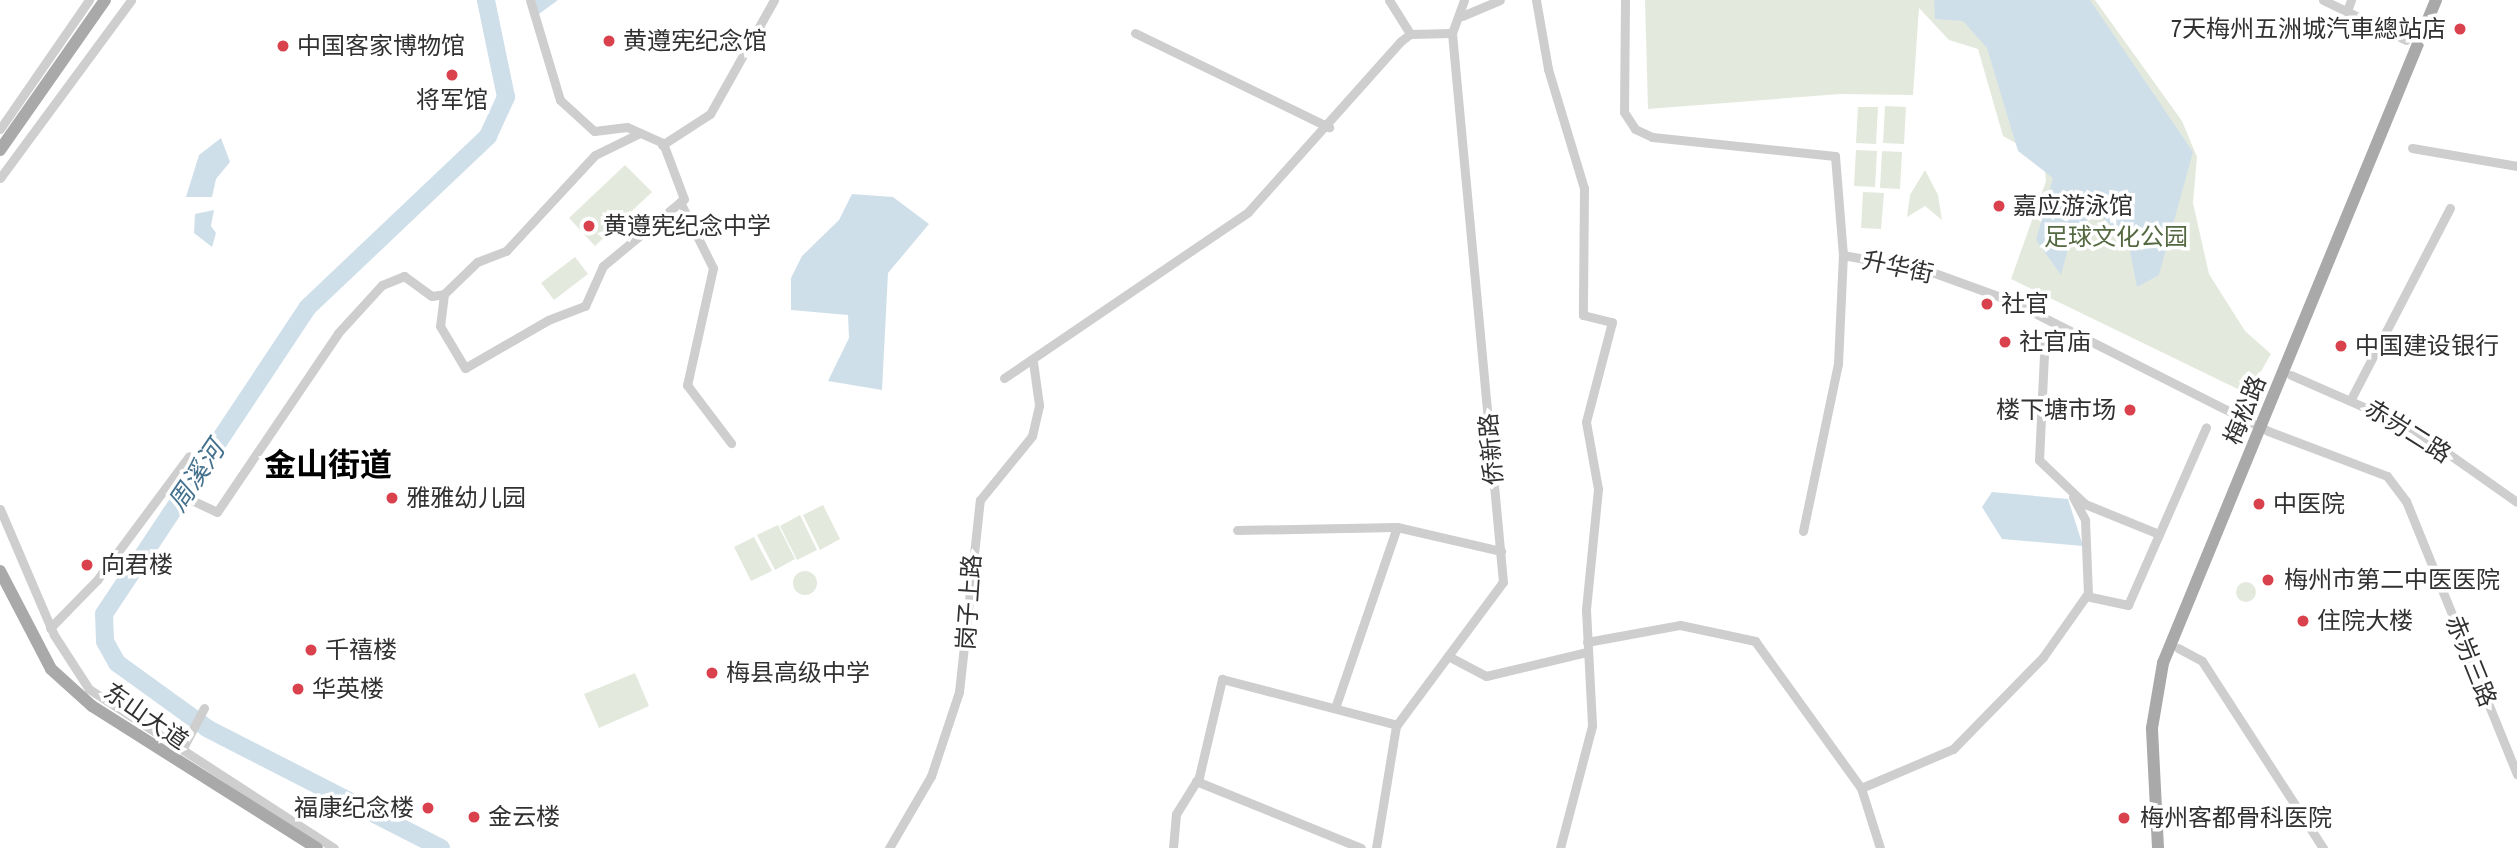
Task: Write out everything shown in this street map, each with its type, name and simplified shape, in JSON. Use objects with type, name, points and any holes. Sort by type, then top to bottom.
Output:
[{"type":"main road","points":[[0,150],[105,0]]},
{"type":"main road","name":"梅松路","points":[[2158,848],[2152,728],[2163,663],[2436,0]]},
{"type":"main road","name":"梅松路","points":[[2165,848],[2159,730],[2178,648],[2443,0]]},
{"type":"main road","name":"东山大道","points":[[0,571],[51,669],[92,706],[317,848]]},
{"type":"street","points":[[0,130],[89,0]]},
{"type":"street","points":[[0,178],[131,0]]},
{"type":"street","points":[[444,293],[440,326],[465,368],[548,320],[585,306],[603,266],[684,199],[663,143],[627,127],[594,131],[560,100],[530,0]]},
{"type":"street","points":[[662,145],[710,114],[774,0]]},
{"type":"street","points":[[1389,0],[1410,34]]},
{"type":"street","points":[[1004,377],[1032,362],[1248,212],[1329,127],[1410,34],[1452,33],[1462,16],[1464,0]]},
{"type":"street","points":[[1462,16],[1500,0]]},
{"type":"street","points":[[1536,0],[1548,69],[1584,188],[1583,315],[1612,322],[1586,422],[1598,489],[1587,647],[1592,726],[1560,848]]},
{"type":"street","name":"升华街","points":[[1625,0],[1624,112],[1635,129],[1652,137],[1835,156],[1843,255],[1929,271],[2008,300],[2268,430]]},
{"type":"street","points":[[2323,0],[2406,40]]},
{"type":"street","points":[[2347,11],[2351,0]]},
{"type":"street","points":[[1135,33],[1329,127]]},
{"type":"street","name":"侨新路","points":[[1376,848],[1397,725],[1503,582],[1452,33]]},
{"type":"street","points":[[168,489],[217,512],[338,333],[382,285],[404,276],[432,296],[444,293],[477,262],[506,251],[595,155],[640,132]]},
{"type":"street","points":[[2412,148],[2517,166]]},
{"type":"street","points":[[680,202],[713,268],[687,385],[731,443]]},
{"type":"street","points":[[2352,397],[2450,208]]},
{"type":"street","points":[[1803,531],[1838,364],[1843,255]]},
{"type":"street","points":[[2045,333],[2039,460],[2085,504],[2159,534]]},
{"type":"street","name":"岗子上路","points":[[889,848],[931,776],[959,692],[979,500],[1032,436],[1039,405],[1032,362]]},
{"type":"street","name":"赤岃二路","points":[[2291,375],[2352,397],[2412,428],[2517,502]]},
{"type":"street","points":[[2088,596],[2128,605],[2206,427]]},
{"type":"street","name":"赤岃三路","points":[[2268,430],[2387,476],[2399,489],[2517,774]]},
{"type":"street","points":[[50,628],[168,489],[189,456]]},
{"type":"street","points":[[1861,788],[1953,749],[2043,657],[2088,596],[2085,520],[2068,488]]},
{"type":"street","points":[[0,509],[50,628],[89,689],[334,848]]},
{"type":"street","points":[[1335,708],[1397,527]]},
{"type":"street","points":[[1237,530],[1397,527],[1501,551]]},
{"type":"street","points":[[1448,656],[1486,676],[1587,647],[1680,625],[1755,641],[1861,788],[1881,848]]},
{"type":"street","points":[[2178,648],[2202,661],[2218,683],[2323,848]]},
{"type":"street","points":[[1173,848],[1176,814],[1196,781],[1222,678],[1397,725]]},
{"type":"street","points":[[184,746],[204,708]]},
{"type":"street","points":[[1196,781],[1361,848]]},
{"type":"green space","name":"足球文化公园","points":[[1645,0],[2095,0],[2182,121],[2197,157],[2193,203],[2209,274],[2245,331],[2271,354],[2248,394],[2011,279],[2046,181],[2044,159],[2003,136],[1978,49],[1949,40],[1919,8],[1913,95],[1840,94],[1648,109]]},
{"type":"green space","points":[[1885,106],[1906,107],[1904,144],[1883,143]]},
{"type":"green space","points":[[1858,107],[1878,107],[1876,144],[1856,143]]},
{"type":"green space","points":[[1856,150],[1877,151],[1875,187],[1854,186]]},
{"type":"green space","points":[[1882,151],[1902,152],[1900,189],[1880,188]]},
{"type":"green space","points":[[625,165],[652,192],[595,246],[569,218]]},
{"type":"green space","points":[[1925,170],[1938,195],[1942,220],[1925,206],[1907,217],[1910,195]]},
{"type":"green space","points":[[1863,192],[1884,193],[1881,229],[1861,228]]},
{"type":"green space","points":[[575,257],[588,274],[554,300],[541,283]]},
{"type":"green space","points":[[823,505],[840,539],[820,550],[803,515]]},
{"type":"green space","points":[[800,515],[817,550],[797,560],[780,526]]},
{"type":"green space","points":[[778,525],[795,559],[775,570],[757,535]]},
{"type":"green space","points":[[754,537],[772,571],[751,581],[734,547]]},
{"type":"green space","points":[[805,571],[813,575],[817,583],[813,591],[805,595],[797,591],[793,583],[797,575]]},
{"type":"green space","points":[[2246,582],[2253,585],[2256,592],[2253,599],[2246,602],[2239,599],[2236,592],[2239,585]]},
{"type":"green space","points":[[635,673],[649,706],[599,728],[584,694]]},
{"type":"water","points":[[534,0],[558,0],[539,14]]},
{"type":"water","points":[[1934,0],[2090,0],[2193,152],[2159,275],[2137,287],[2128,242],[2096,211],[2072,234],[2061,275],[2036,240],[2053,178],[2018,151],[1987,48],[1963,21],[1935,19]]},
{"type":"water","points":[[221,138],[230,162],[216,179],[212,197],[186,197],[199,155]]},
{"type":"water","points":[[852,194],[893,197],[929,224],[888,273],[882,390],[828,381],[849,338],[848,315],[791,310],[791,278],[802,256],[839,220]]},
{"type":"water","points":[[214,210],[211,226],[216,233],[212,247],[194,233],[195,214]]},
{"type":"water","points":[[1992,492],[2068,499],[2083,546],[2002,539],[1982,507]]},
{"type":"waterway","name":"周溪河","points":[[441,848],[207,728],[117,663],[105,641],[104,614],[307,308],[488,136],[506,97],[486,0]]},
{"type":"place","name":"7天梅州五洲城汽車總站店","points":[[2460,29]]},
{"type":"place","name":"黄遵宪纪念馆","points":[[609,41]]},
{"type":"place","name":"中国客家博物馆","points":[[283,46]]},
{"type":"place","name":"将军馆","points":[[452,75]]},
{"type":"place","name":"嘉应游泳馆","points":[[1999,206]]},
{"type":"place","name":"黄遵宪纪念中学","points":[[589,226]]},
{"type":"place","name":"社官","points":[[1987,304]]},
{"type":"place","name":"社官庙","points":[[2005,342]]},
{"type":"place","name":"中国建设银行","points":[[2341,346]]},
{"type":"place","name":"楼下塘市场","points":[[2130,410]]},
{"type":"place","name":"雅雅幼儿园","points":[[392,498]]},
{"type":"place","name":"中医院","points":[[2259,504]]},
{"type":"place","name":"向君楼","points":[[87,565]]},
{"type":"place","name":"梅州市第二中医医院","points":[[2268,580]]},
{"type":"place","name":"住院大楼","points":[[2303,621]]},
{"type":"place","name":"千禧楼","points":[[311,650]]},
{"type":"place","name":"梅县高级中学","points":[[712,673]]},
{"type":"place","name":"华英楼","points":[[298,689]]},
{"type":"place","name":"福康纪念楼","points":[[428,808]]},
{"type":"place","name":"金云楼","points":[[474,817]]},
{"type":"place","name":"梅州客都骨科医院","points":[[2124,818]]},
{"type":"district","name":"金山街道","points":[[328,465]]}]
